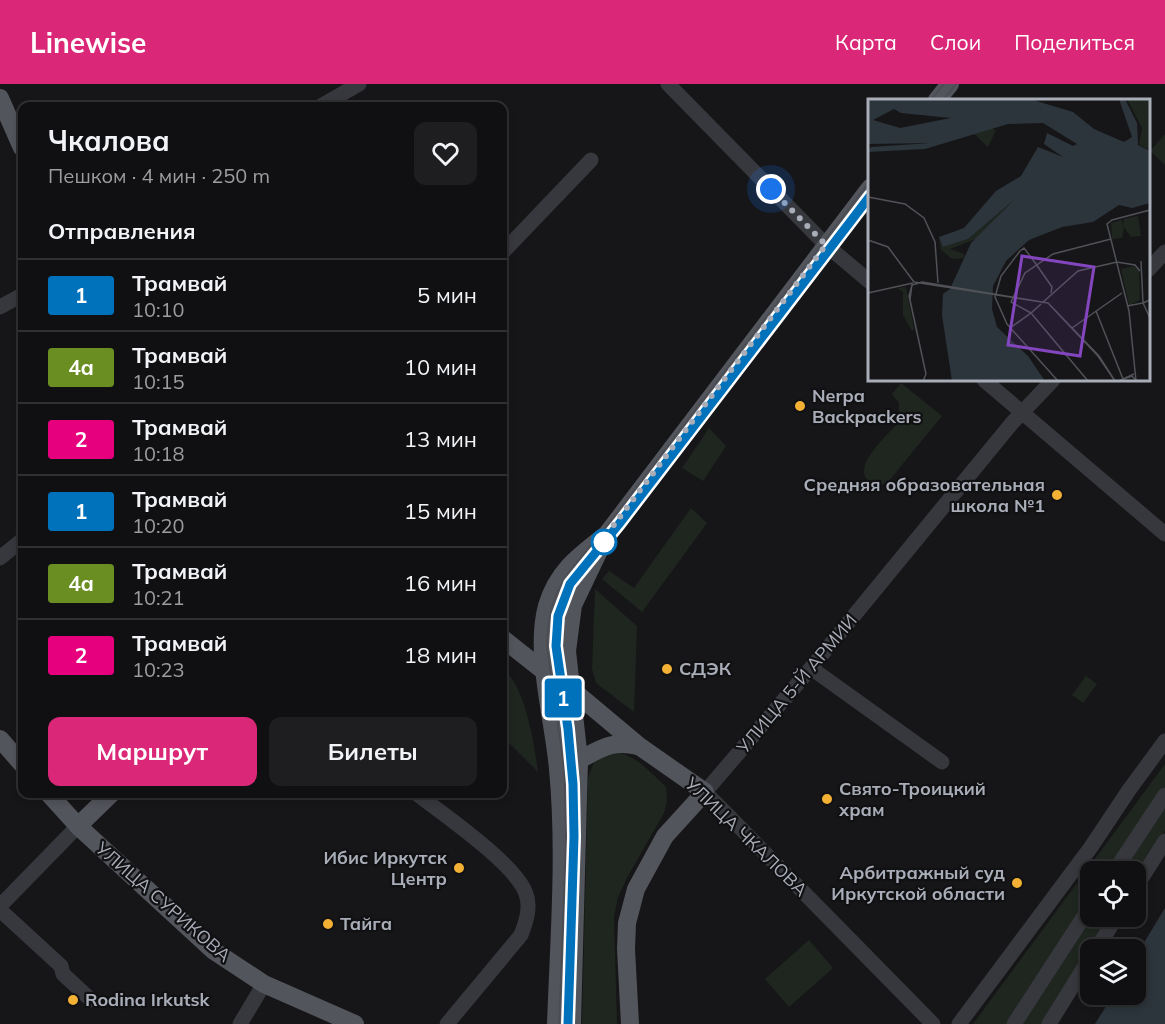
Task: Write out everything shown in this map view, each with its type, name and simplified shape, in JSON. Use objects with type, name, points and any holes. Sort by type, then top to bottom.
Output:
[{"type":"main road","points":[[938,99],[950,84]]},
{"type":"main road","points":[[0,98],[18,139]]},
{"type":"main road","points":[[572,1024],[579,760],[567,651],[573,605],[607,534],[868,191]]},
{"type":"main road","points":[[556,1024],[562,836],[558,769],[545,672],[544,631],[547,606],[567,566],[607,534]]},
{"type":"main road","points":[[507,642],[545,672],[567,694],[574,709]]},
{"type":"main road","name":"УЛИЦА ЧКАЛОВА","points":[[572,689],[639,746],[705,792]]},
{"type":"main road","points":[[0,739],[18,759]]},
{"type":"main road","points":[[579,760],[611,743],[624,742],[639,746]]},
{"type":"main road","name":"УЛИЦА 5-Й АРМИИ","points":[[630,1024],[627,923],[636,889],[665,836],[705,792]]},
{"type":"main road","name":"УЛИЦА СУРИКОВА","points":[[53,798],[78,826],[214,951],[264,984],[355,1024]]},
{"type":"main road","points":[[78,826],[107,798]]},
{"type":"street","points":[[328,102],[358,84]]},
{"type":"street","points":[[668,84],[826,245],[868,280]]},
{"type":"street","points":[[507,248],[591,160]]},
{"type":"street","points":[[1150,269],[1165,252]]},
{"type":"street","points":[[0,307],[18,297]]},
{"type":"street","points":[[985,381],[1165,534]]},
{"type":"street","name":"УЛИЦА 5-Й АРМИИ","points":[[705,792],[811,668],[1021,412],[1052,381]]},
{"type":"street","points":[[0,558],[18,543]]},
{"type":"street","points":[[811,668],[942,762]]},
{"type":"street","points":[[959,1024],[1084,856],[1165,741]]},
{"type":"street","name":"УЛИЦА ЧКАЛОВА","points":[[705,792],[933,1024]]},
{"type":"street","points":[[1121,861],[1165,795]]},
{"type":"street","points":[[422,798],[504,863],[519,879],[527,895],[527,919],[521,935],[447,1024]]},
{"type":"street","points":[[78,826],[0,908],[61,966],[63,974],[90,1000]]},
{"type":"street","points":[[1146,871],[1165,841]]},
{"type":"street","points":[[1014,1024],[1080,922]]},
{"type":"street","points":[[1049,1024],[1080,974]]},
{"type":"street","points":[[240,1024],[264,984]]},
{"type":"shaded area","points":[[1165,134],[1165,165],[1150,151]]},
{"type":"shaded area","points":[[901,383],[942,416],[888,482],[874,484],[865,476],[864,468],[872,452],[898,423],[899,403],[892,394]]},
{"type":"shaded area","points":[[709,428],[726,446],[703,481],[682,468]]},
{"type":"shaded area","points":[[691,508],[707,523],[642,612],[602,579],[609,571],[634,588]]},
{"type":"shaded area","points":[[595,589],[637,626],[634,712],[596,683],[592,669]]},
{"type":"shaded area","points":[[507,673],[517,688],[528,716],[538,772],[507,741]]},
{"type":"shaded area","points":[[1086,676],[1097,684],[1083,703],[1072,695]]},
{"type":"shaded area","points":[[612,752],[628,756],[648,770],[666,787],[667,801],[664,813],[618,897],[614,917],[617,1024],[582,1024],[588,778],[594,762]]},
{"type":"shaded area","points":[[1165,764],[1165,786],[1114,861],[1093,861]]},
{"type":"shaded area","points":[[1165,800],[1165,831],[1146,862],[1126,861]]},
{"type":"shaded area","points":[[1080,879],[1080,913],[1009,1024],[973,1024]]},
{"type":"shaded area","points":[[1165,908],[1165,1024],[1095,1024],[1107,1005],[1146,1005],[1146,939]]},
{"type":"shaded area","points":[[1083,927],[1105,927],[1097,939],[1080,939],[1080,966],[1043,1024],[1019,1024]]},
{"type":"shaded area","points":[[809,940],[833,968],[789,1007],[765,979]]},
{"type":"tram line","points":[[932,99],[944,84]]},
{"type":"tram line","points":[[944,99],[956,84]]},
{"type":"tram line","points":[[559,1024],[566,836],[564,769],[547,647],[548,627],[556,596],[570,571],[868,184]]},
{"type":"tram line","points":[[676,450],[868,199]]},
{"type":"tram line","name":"1","points":[[568,1024],[574,837],[573,784],[556,646],[558,616],[566,589],[610,536],[868,199]]},
{"type":"tram line","points":[[568,586],[561,603],[556,639],[572,775]]},
{"type":"place","name":"Nerpa Backpackers","points":[[800,406]]},
{"type":"place","name":"Средняя образовательная школа №1","points":[[1057,495]]},
{"type":"place","name":"СДЭК","points":[[667,669]]},
{"type":"place","name":"Свято-Троицкий храм","points":[[827,799]]},
{"type":"place","name":"Ибис Иркутск Центр","points":[[459,868]]},
{"type":"place","name":"Арбитражный суд Иркутской области","points":[[1017,883]]},
{"type":"place","name":"Тайга","points":[[328,924]]},
{"type":"place","name":"Rodina Irkutsk","points":[[73,1000]]},
{"type":"route","points":[[604,542],[600,547],[607,534],[826,245],[771,189]]}]
